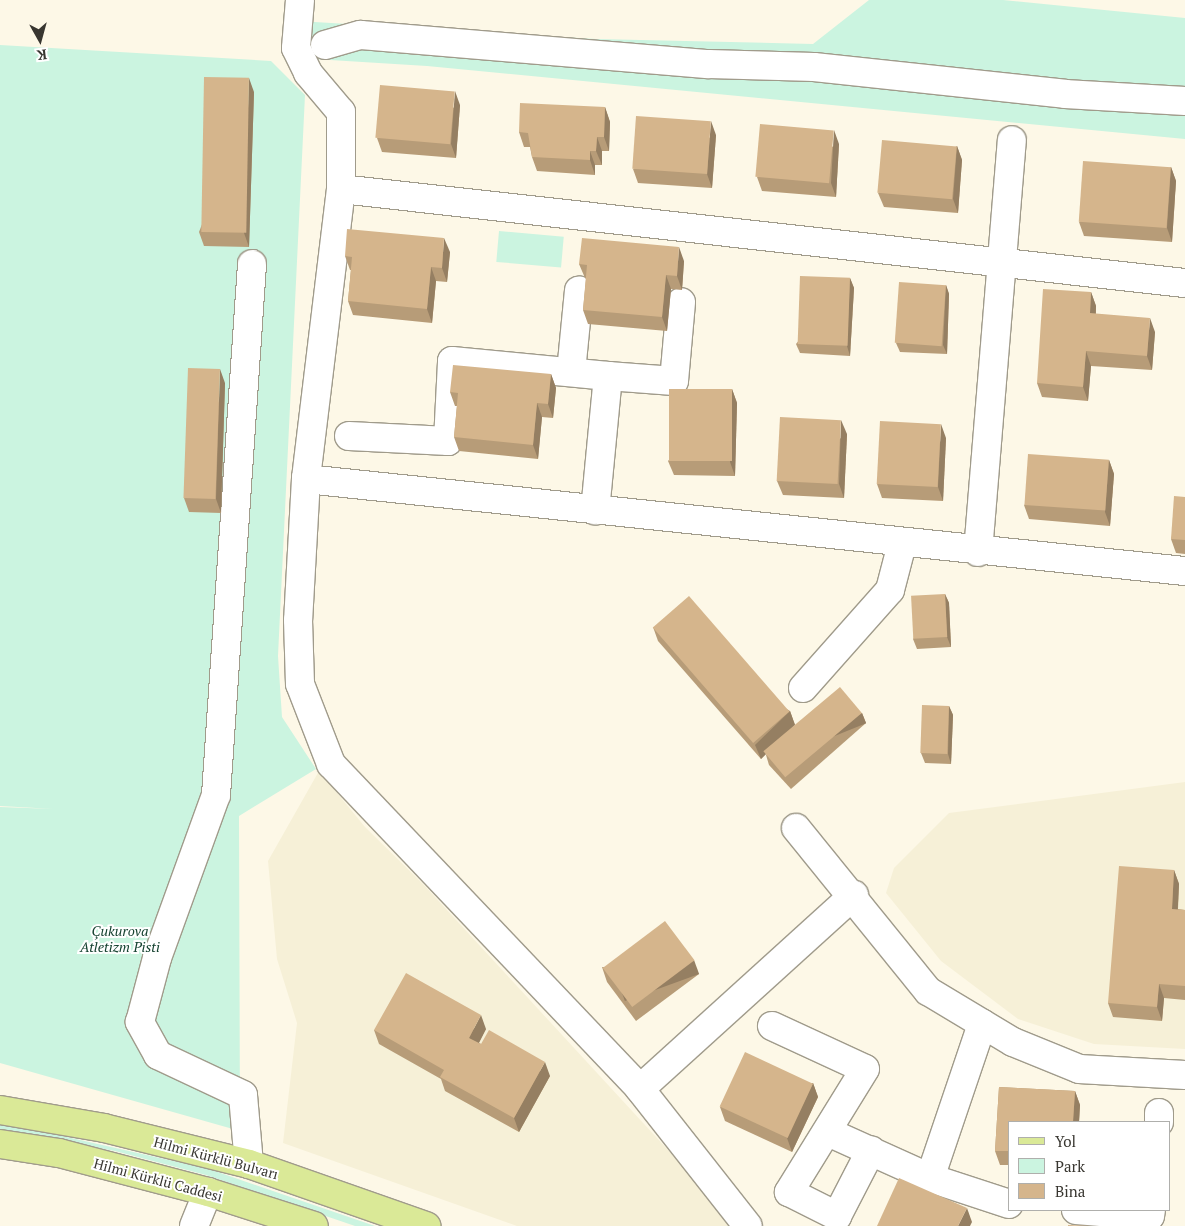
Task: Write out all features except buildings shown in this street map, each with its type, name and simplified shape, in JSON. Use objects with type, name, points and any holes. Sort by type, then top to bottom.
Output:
[{"type":"main road","name":"Hilmi Kürklü Bulvarı","points":[[0,1110],[104,1128],[249,1164],[426,1226]]},
{"type":"main road","name":"Hilmi Kürklü Caddesi","points":[[0,1144],[59,1153],[208,1192],[314,1226]]},
{"type":"street","points":[[300,0],[296,48],[308,73],[341,112],[341,190],[306,479],[298,620],[300,684],[331,764],[640,1089],[748,1226]]},
{"type":"street","points":[[325,46],[361,35],[709,64],[814,67],[1065,94],[1185,101]]},
{"type":"street","points":[[978,552],[1004,262],[1012,140]]},
{"type":"street","points":[[341,190],[1185,283]]},
{"type":"street","points":[[249,1164],[243,1095],[158,1055],[140,1022],[157,958],[216,795],[252,264]]},
{"type":"street","points":[[571,372],[579,290]]},
{"type":"street","points":[[349,436],[448,441],[452,361],[674,381],[681,302]]},
{"type":"street","points":[[595,510],[608,376]]},
{"type":"street","points":[[306,479],[902,544],[1185,572]]},
{"type":"street","points":[[803,688],[890,590],[902,544]]},
{"type":"street","points":[[796,828],[854,895],[928,991],[1012,1042],[1079,1069],[1185,1075]]},
{"type":"street","points":[[640,1089],[854,895]]},
{"type":"street","points":[[930,1178],[982,1024]]},
{"type":"street","points":[[772,1026],[864,1069],[828,1132],[790,1192],[837,1216],[871,1150]]},
{"type":"street","points":[[828,1132],[930,1178],[1008,1204]]},
{"type":"street","points":[[194,1226],[208,1192]]},
{"type":"street","points":[[1088,1211],[1150,1216],[1151,1211]]},
{"type":"shaded area","points":[[319,771],[365,827],[423,884],[738,1226],[517,1226],[283,1143],[297,1023],[277,959],[268,861]]},
{"type":"shaded area","points":[[1185,782],[1185,1049],[1094,1044],[1018,1019],[941,961],[886,893],[894,868],[949,813]]},
{"type":"green space","points":[[869,0],[1003,0],[1185,18],[1185,139],[427,66],[314,59],[298,21],[596,39],[813,44]]},
{"type":"green space","name":"Çukurova Atletizm Pisti","points":[[0,45],[271,61],[305,95],[278,656],[282,717],[316,769],[239,816],[240,1131],[0,1063],[0,807],[54,809],[0,806]]},
{"type":"green space","points":[[499,231],[564,237],[561,268],[496,262]]},
{"type":"green space","points":[[0,1122],[209,1169],[375,1226],[355,1226],[206,1175],[115,1151],[0,1129]]}]
